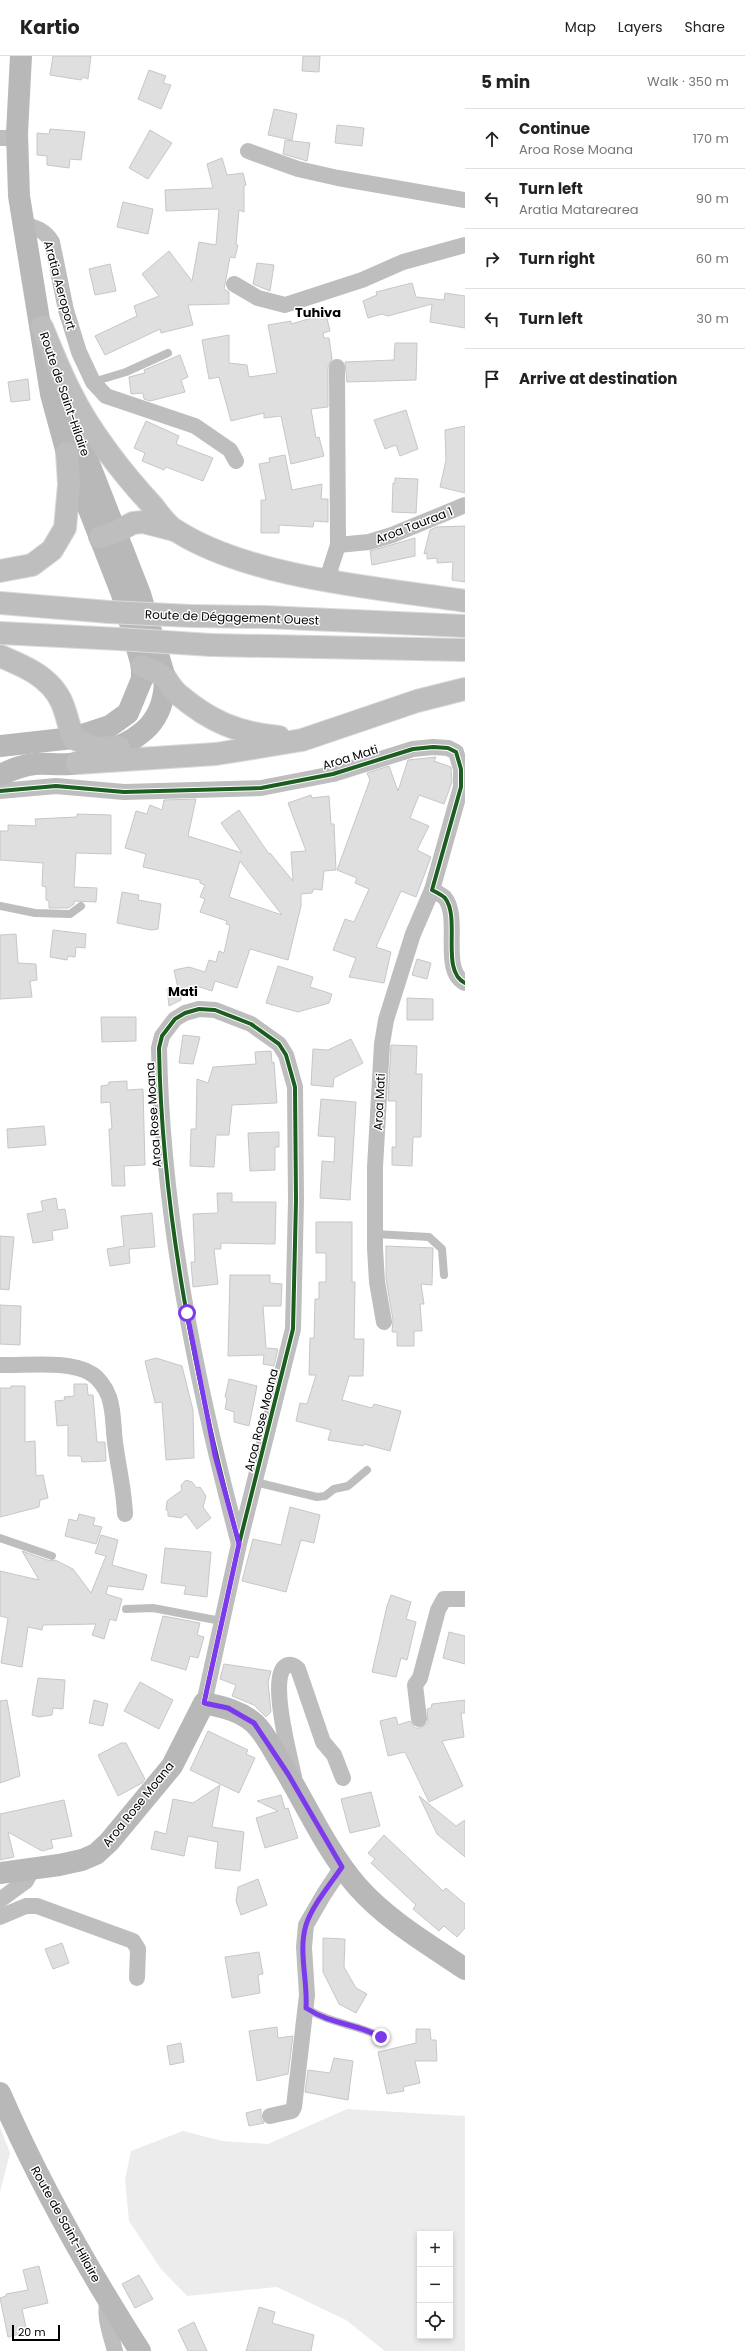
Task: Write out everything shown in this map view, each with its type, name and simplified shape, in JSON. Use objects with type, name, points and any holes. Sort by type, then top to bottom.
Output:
[{"type":"highway","points":[[42,327],[71,394],[105,447],[136,488],[174,530]]},
{"type":"highway","points":[[0,571],[32,565],[52,550],[65,528],[69,484],[67,453]]},
{"type":"highway","points":[[108,535],[133,523],[143,522],[174,530],[225,554],[262,566],[327,579],[465,601]]},
{"type":"highway","name":"Route de Dégagement Ouest","points":[[0,603],[109,612],[465,626]]},
{"type":"highway","points":[[0,633],[212,645],[465,650]]},
{"type":"highway","points":[[0,656],[38,674],[54,689],[62,703],[73,738],[95,748],[119,747]]},
{"type":"highway","points":[[142,666],[165,678],[169,686],[179,696],[219,723],[256,735],[302,740]]},
{"type":"highway","points":[[77,763],[216,754],[302,740],[417,701],[465,689]]},
{"type":"main road","points":[[21,56],[9,138],[22,223],[42,327]]},
{"type":"main road","name":"Route de Saint-Hilaire","points":[[0,775],[20,766],[34,764],[77,763],[119,747],[143,733],[154,719],[162,704],[165,678],[140,594],[108,535],[67,453],[51,394],[42,327]]},
{"type":"main road","name":"Route de Saint-Hilaire","points":[[0,746],[73,738],[110,726],[128,713],[142,679],[142,666],[122,594],[108,535],[42,327]]},
{"type":"main road","points":[[204,1703],[228,1708],[254,1723],[297,1791],[342,1867],[378,1908],[406,1930],[465,1969]]},
{"type":"main road","name":"Aroa Rose Moana","points":[[0,1873],[82,1860],[96,1854],[109,1842],[172,1766],[204,1703]]},
{"type":"main road","name":"Route de Saint-Hilaire","points":[[0,2093],[39,2178],[108,2300],[140,2351]]},
{"type":"street","points":[[248,151],[298,169],[338,178],[465,200]]},
{"type":"street","name":"Aratia Aeroport","points":[[22,223],[48,235],[52,242],[66,310],[79,352],[93,382],[106,396],[195,426],[230,450],[236,461]]},
{"type":"street","points":[[234,284],[258,298],[285,305],[362,280],[403,262],[465,245]]},
{"type":"street","points":[[327,579],[338,545],[336,495],[337,367]]},
{"type":"street","name":"Aroa Tauraa 1","points":[[338,545],[368,542],[392,535],[465,504]]},
{"type":"street","name":"Aroa Mati","points":[[0,791],[13,788],[56,786],[124,792],[261,788],[333,774],[413,749],[433,746],[448,748],[456,752],[461,769],[461,786],[432,890],[413,934],[386,1020],[382,1044],[375,1168],[375,1234],[377,1282],[384,1322]]},
{"type":"street","points":[[432,890],[445,897],[451,908],[452,957],[457,975],[465,983]]},
{"type":"street","name":"Aroa Rose Moana","points":[[204,1703],[239,1544],[293,1329],[296,1200],[295,1087],[286,1055],[270,1038],[251,1024],[229,1014],[215,1010],[199,1009],[185,1013],[175,1019],[162,1036],[159,1048],[166,1170],[178,1271],[202,1397],[239,1544]]},
{"type":"street","points":[[0,1365],[73,1367],[90,1373],[101,1384],[109,1396],[115,1444],[123,1488],[125,1514]]},
{"type":"street","points":[[419,1719],[415,1685],[420,1678],[438,1610],[444,1599],[465,1599]]},
{"type":"street","points":[[297,1791],[281,1714],[279,1694],[280,1673],[283,1667],[289,1664],[298,1669],[323,1742],[334,1755],[344,1778]]},
{"type":"street","points":[[270,2116],[292,2110],[294,2107],[306,2008],[304,1947],[306,1925],[342,1867]]},
{"type":"street","points":[[0,1900],[26,1881],[33,1868]]},
{"type":"street","points":[[0,1917],[26,1906],[37,1906],[133,1942],[138,1950],[137,1978]]},
{"type":"street","points":[[108,2300],[106,2306],[109,2329],[115,2351]]},
{"type":"lane","points":[[93,382],[126,372],[168,353]]},
{"type":"lane","points":[[0,906],[35,912],[70,914],[81,906]]},
{"type":"lane","points":[[375,1234],[429,1237],[442,1250],[444,1275]]},
{"type":"lane","points":[[255,1482],[316,1498],[325,1496],[334,1489],[348,1486],[367,1470]]},
{"type":"lane","points":[[0,1538],[52,1556]]},
{"type":"lane","points":[[126,1609],[153,1608],[221,1621]]},
{"type":"lane","points":[[306,2008],[322,2018],[371,2032],[381,2037]]},
{"type":"shaded area","points":[[347,2109],[465,2116],[465,2351],[385,2351],[346,2320],[277,2287],[187,2296],[161,2269],[129,2221],[125,2179],[131,2151],[183,2131],[222,2141],[268,2144]]},
{"type":"shaded area","points":[[0,2127],[10,2153],[0,2192]]},
{"type":"building","points":[[53,56],[91,56],[88,79],[83,77],[81,80],[50,75]]},
{"type":"building","points":[[303,56],[320,56],[319,72],[302,71]]},
{"type":"building","points":[[149,70],[166,76],[163,83],[171,85],[161,109],[138,99]]},
{"type":"building","points":[[274,109],[297,114],[292,140],[268,135]]},
{"type":"building","points":[[337,125],[364,128],[362,146],[335,143]]},
{"type":"building","points":[[50,129],[85,132],[81,160],[70,159],[69,168],[47,165],[47,156],[37,155],[37,133],[49,134]]},
{"type":"building","points":[[150,130],[172,143],[148,179],[129,168]]},
{"type":"building","points":[[285,140],[310,143],[307,161],[283,154]]},
{"type":"building","points":[[222,158],[227,175],[243,173],[246,185],[244,186],[244,212],[239,210],[236,245],[238,245],[235,258],[230,257],[224,289],[229,292],[229,304],[188,305],[193,325],[161,333],[160,329],[105,355],[95,336],[137,316],[134,306],[159,296],[142,274],[169,251],[192,281],[199,242],[216,245],[219,209],[166,211],[165,190],[213,188],[207,164]]},
{"type":"building","points":[[123,202],[153,209],[148,234],[117,227]]},
{"type":"building","points":[[257,263],[274,265],[270,291],[253,284]]},
{"type":"building","points":[[110,264],[116,291],[95,295],[89,269]]},
{"type":"building","points":[[412,283],[416,297],[444,300],[445,293],[465,296],[465,328],[430,322],[432,304],[388,316],[382,314],[368,318],[363,301],[377,295],[376,292]]},
{"type":"building","points":[[326,314],[330,331],[323,333],[324,338],[329,338],[332,359],[328,367],[328,407],[311,409],[316,438],[319,437],[324,456],[291,464],[281,416],[264,418],[264,413],[231,421],[219,377],[209,379],[202,340],[229,335],[229,363],[247,365],[249,377],[277,373],[268,325],[291,321],[291,324]]},
{"type":"building","points":[[395,343],[417,343],[416,380],[347,382],[345,362],[394,360]]},
{"type":"building","points":[[180,355],[188,377],[181,380],[185,392],[150,401],[144,399],[143,393],[131,394],[129,377],[145,373],[144,370]]},
{"type":"building","points":[[28,379],[30,400],[11,402],[8,382]]},
{"type":"building","points":[[406,410],[418,449],[400,456],[396,445],[385,449],[374,420]]},
{"type":"building","points":[[146,421],[179,436],[176,444],[213,458],[203,481],[166,467],[164,470],[142,461],[145,453],[134,448]]},
{"type":"building","points":[[465,426],[465,493],[440,487],[446,460],[445,430]]},
{"type":"building","points":[[285,455],[292,490],[322,484],[321,499],[328,499],[328,522],[314,521],[313,527],[279,525],[279,533],[261,533],[261,500],[266,500],[259,464],[270,462],[269,458]]},
{"type":"building","points":[[395,478],[418,479],[416,513],[392,512],[393,483],[395,483]]},
{"type":"building","points":[[465,526],[465,582],[452,580],[453,562],[437,563],[437,558],[427,559],[427,553],[424,554],[430,530],[436,527]]},
{"type":"building","points":[[415,538],[415,556],[372,565],[370,551]]},
{"type":"building","points":[[436,757],[434,761],[451,767],[452,782],[444,804],[419,795],[410,818],[429,826],[417,850],[431,857],[416,897],[401,891],[376,947],[391,952],[384,983],[349,977],[356,958],[333,950],[345,919],[354,922],[369,889],[355,883],[357,878],[337,870],[370,780],[367,773],[389,766],[398,791],[408,760]]},
{"type":"building","points":[[311,795],[312,798],[329,796],[331,824],[334,824],[336,870],[324,871],[322,890],[314,889],[312,893],[301,894],[301,906],[288,960],[250,949],[237,988],[215,981],[212,991],[197,986],[195,990],[181,988],[181,1000],[169,1006],[167,989],[178,988],[174,970],[189,967],[205,972],[209,960],[216,962],[219,951],[224,953],[230,925],[226,924],[227,921],[200,912],[205,899],[200,897],[205,885],[200,883],[200,880],[143,867],[146,854],[125,848],[136,811],[147,814],[150,805],[162,810],[164,800],[196,799],[188,836],[242,853],[221,823],[239,810],[269,854],[270,853],[293,881],[291,852],[306,851],[288,803]],"holes":[[[240,861],[282,915],[229,897]]]},
{"type":"building","points":[[77,814],[111,815],[111,854],[76,853],[74,887],[97,888],[96,902],[74,901],[74,904],[68,908],[49,908],[49,901],[46,900],[46,887],[42,886],[43,863],[0,860],[0,831],[8,831],[8,825],[36,826],[35,819],[77,817]]},
{"type":"building","points":[[122,892],[139,895],[138,900],[161,904],[158,929],[151,930],[117,923]]},
{"type":"building","points":[[53,930],[86,934],[85,948],[76,947],[75,957],[68,956],[67,960],[50,957]]},
{"type":"building","points":[[16,934],[18,963],[36,964],[37,980],[30,981],[32,997],[0,999],[0,935]]},
{"type":"building","points":[[417,959],[431,963],[427,979],[412,975]]},
{"type":"building","points":[[278,966],[313,977],[310,987],[332,994],[329,1003],[298,1012],[266,1003]]},
{"type":"building","points":[[407,998],[433,999],[433,1020],[407,1020]]},
{"type":"building","points":[[101,1017],[136,1017],[136,1041],[102,1042]]},
{"type":"building","points":[[183,1035],[200,1037],[193,1064],[179,1063]]},
{"type":"building","points":[[351,1039],[363,1063],[334,1078],[333,1087],[311,1085],[313,1049],[328,1050]]},
{"type":"building","points":[[391,1045],[417,1046],[416,1074],[422,1074],[421,1137],[413,1137],[412,1166],[392,1165],[392,1147],[396,1147],[396,1101],[388,1101]]},
{"type":"building","points":[[271,1051],[272,1063],[274,1062],[277,1103],[232,1105],[229,1135],[216,1135],[214,1167],[190,1166],[191,1129],[196,1129],[197,1079],[208,1083],[213,1067],[256,1064],[255,1052]]},
{"type":"building","points":[[127,1081],[127,1090],[143,1089],[145,1165],[124,1166],[125,1186],[112,1186],[109,1129],[112,1129],[110,1102],[101,1103],[101,1086],[108,1085],[109,1082]]},
{"type":"building","points":[[321,1099],[356,1102],[350,1200],[320,1198],[322,1161],[334,1162],[335,1137],[318,1136]]},
{"type":"building","points":[[44,1126],[46,1145],[8,1148],[7,1129]]},
{"type":"building","points":[[279,1132],[279,1147],[275,1147],[275,1170],[250,1171],[248,1133]]},
{"type":"building","points":[[217,1193],[232,1193],[232,1202],[276,1202],[275,1244],[221,1243],[221,1249],[214,1249],[218,1284],[193,1287],[191,1262],[195,1262],[193,1214],[218,1213]]},
{"type":"building","points":[[56,1198],[58,1210],[65,1209],[68,1228],[52,1231],[53,1240],[33,1243],[27,1214],[43,1211],[41,1201]]},
{"type":"building","points":[[152,1213],[155,1247],[129,1249],[130,1263],[110,1266],[107,1249],[124,1246],[121,1216]]},
{"type":"building","points":[[316,1222],[352,1222],[352,1282],[355,1282],[354,1339],[364,1339],[363,1376],[349,1376],[342,1400],[372,1408],[374,1404],[401,1411],[390,1451],[364,1444],[363,1446],[328,1440],[331,1430],[296,1421],[300,1403],[307,1404],[316,1375],[309,1375],[310,1338],[314,1338],[315,1299],[319,1299],[319,1282],[326,1282],[326,1253],[316,1253]]},
{"type":"building","points":[[0,1236],[14,1237],[9,1290],[0,1289]]},
{"type":"building","points":[[386,1246],[433,1248],[432,1285],[421,1284],[424,1304],[420,1304],[422,1331],[414,1331],[414,1346],[397,1346],[397,1332],[392,1332],[393,1320],[386,1279]]},
{"type":"building","points":[[230,1275],[270,1275],[270,1283],[282,1284],[281,1306],[263,1306],[266,1348],[278,1349],[274,1366],[263,1364],[264,1355],[228,1356]]},
{"type":"building","points":[[0,1305],[21,1306],[20,1345],[0,1344]]},
{"type":"building","points":[[156,1358],[182,1366],[193,1410],[194,1458],[166,1460],[162,1402],[155,1403],[145,1361]]},
{"type":"building","points":[[229,1379],[257,1386],[249,1426],[234,1422],[234,1412],[225,1409],[227,1398],[225,1397]]},
{"type":"building","points":[[74,1384],[87,1384],[88,1395],[93,1395],[97,1442],[105,1442],[106,1461],[82,1462],[81,1456],[68,1456],[68,1425],[57,1426],[55,1401],[65,1400],[64,1397],[74,1396]]},
{"type":"building","points":[[11,1386],[25,1386],[25,1442],[35,1441],[36,1476],[43,1475],[48,1498],[40,1500],[39,1507],[0,1517],[0,1388],[11,1388]]},
{"type":"building","points":[[186,1480],[192,1482],[197,1488],[200,1487],[206,1496],[203,1507],[211,1518],[197,1529],[186,1514],[181,1518],[168,1516],[168,1511],[166,1510],[167,1501],[182,1490],[181,1485]]},
{"type":"building","points":[[290,1507],[320,1515],[314,1543],[301,1540],[286,1592],[242,1581],[253,1539],[281,1545]]},
{"type":"building","points":[[79,1514],[95,1518],[93,1525],[102,1527],[96,1544],[65,1536],[69,1519],[77,1521]]},
{"type":"building","points":[[101,1535],[118,1540],[112,1565],[147,1575],[143,1590],[108,1586],[106,1594],[122,1599],[116,1621],[110,1619],[104,1639],[92,1635],[96,1624],[43,1625],[42,1630],[28,1627],[22,1667],[1,1663],[8,1618],[0,1616],[0,1571],[39,1580],[22,1551],[50,1561],[55,1560],[73,1569],[91,1593],[106,1556],[95,1553]]},
{"type":"building","points":[[165,1548],[211,1552],[207,1597],[184,1594],[186,1586],[161,1583]]},
{"type":"building","points":[[391,1595],[411,1602],[406,1619],[416,1622],[407,1660],[401,1658],[396,1677],[372,1672],[387,1606]]},
{"type":"building","points":[[163,1616],[200,1623],[197,1635],[204,1637],[198,1658],[190,1656],[186,1670],[151,1660]]},
{"type":"building","points":[[449,1632],[465,1636],[465,1664],[443,1658]]},
{"type":"building","points":[[224,1664],[271,1671],[268,1682],[271,1712],[266,1717],[254,1705],[232,1696],[236,1685],[220,1679]]},
{"type":"building","points":[[38,1678],[65,1680],[63,1709],[53,1708],[52,1715],[39,1717],[32,1715]]},
{"type":"building","points":[[140,1682],[173,1700],[159,1729],[124,1711]]},
{"type":"building","points":[[7,1700],[20,1776],[0,1783],[0,1701]]},
{"type":"building","points":[[94,1700],[108,1704],[103,1726],[89,1723]]},
{"type":"building","points":[[465,1700],[465,1713],[461,1713],[464,1737],[442,1741],[463,1786],[429,1802],[405,1752],[388,1756],[380,1721],[396,1717],[398,1725],[410,1721],[415,1728],[420,1728],[428,1723],[427,1709],[431,1708],[432,1704]]},
{"type":"building","points":[[208,1731],[248,1750],[246,1754],[255,1758],[239,1793],[190,1770]]},
{"type":"building","points":[[121,1743],[126,1743],[145,1779],[142,1783],[118,1796],[98,1755]]},
{"type":"building","points":[[220,1785],[212,1827],[244,1832],[240,1871],[215,1868],[218,1842],[188,1836],[184,1856],[151,1849],[155,1831],[166,1834],[173,1799],[193,1803]]},
{"type":"building","points":[[371,1792],[380,1826],[350,1833],[341,1799]]},
{"type":"building","points":[[281,1795],[285,1809],[288,1808],[298,1838],[265,1848],[256,1818],[278,1811],[257,1801]]},
{"type":"building","points":[[419,1796],[456,1826],[465,1820],[465,1857],[437,1834]]},
{"type":"building","points":[[64,1800],[72,1836],[51,1840],[53,1848],[42,1851],[8,1832],[14,1857],[0,1860],[0,1814]]},
{"type":"building","points":[[384,1835],[443,1891],[446,1888],[465,1904],[465,1928],[457,1937],[444,1926],[439,1931],[413,1909],[416,1905],[371,1863],[375,1859],[368,1853]]},
{"type":"building","points":[[258,1879],[267,1905],[241,1915],[236,1901],[238,1887]]},
{"type":"building","points":[[323,1938],[345,1939],[344,1967],[356,1988],[367,1994],[356,2013],[339,2004],[323,1972]]},
{"type":"building","points":[[62,1943],[69,1963],[53,1969],[45,1949]]},
{"type":"building","points":[[259,1952],[263,1974],[258,1975],[260,1993],[232,1998],[225,1957]]},
{"type":"building","points":[[277,2027],[278,2038],[293,2036],[288,2074],[257,2081],[249,2031]]},
{"type":"building","points":[[416,2029],[430,2029],[431,2040],[436,2040],[437,2061],[415,2061],[420,2083],[403,2087],[404,2091],[387,2094],[378,2052],[416,2043]]},
{"type":"building","points":[[181,2043],[184,2062],[170,2065],[167,2046]]},
{"type":"building","points":[[334,2058],[353,2061],[348,2100],[305,2092],[308,2070],[330,2073]]},
{"type":"building","points":[[261,2109],[261,2118],[264,2123],[249,2126],[246,2113]]},
{"type":"building","points":[[39,2266],[48,2303],[22,2309],[27,2332],[8,2337],[0,2298],[6,2296],[6,2294],[28,2290],[23,2270]]},
{"type":"building","points":[[139,2275],[153,2299],[135,2308],[122,2284]]},
{"type":"building","points":[[259,2307],[275,2312],[272,2323],[314,2335],[311,2351],[246,2351]]},
{"type":"building","points":[[194,2322],[207,2351],[188,2351],[178,2330]]},
{"type":"cycle path","points":[[0,791],[56,786],[124,792],[261,788],[333,774],[413,749],[433,747],[448,748],[456,752],[461,769],[461,787],[432,890],[445,898],[449,907],[454,967],[458,977],[465,983]]},
{"type":"cycle path","points":[[204,1703],[239,1544],[293,1329],[296,1200],[295,1087],[286,1055],[279,1044],[251,1024],[215,1010],[199,1009],[185,1013],[175,1019],[162,1036],[159,1048],[162,1111],[174,1236],[184,1298],[209,1422],[239,1544]]},
{"type":"district","name":"Tuhiva","points":[[318,312]]},
{"type":"district","name":"Mati","points":[[183,991]]},
{"type":"route","points":[[187,1313],[202,1397],[215,1455],[239,1544],[204,1703],[228,1708],[240,1713],[254,1723],[269,1743],[288,1774],[342,1867],[306,1925],[304,1947],[307,1995],[306,2008],[331,2022],[371,2032],[381,2037]]}]
